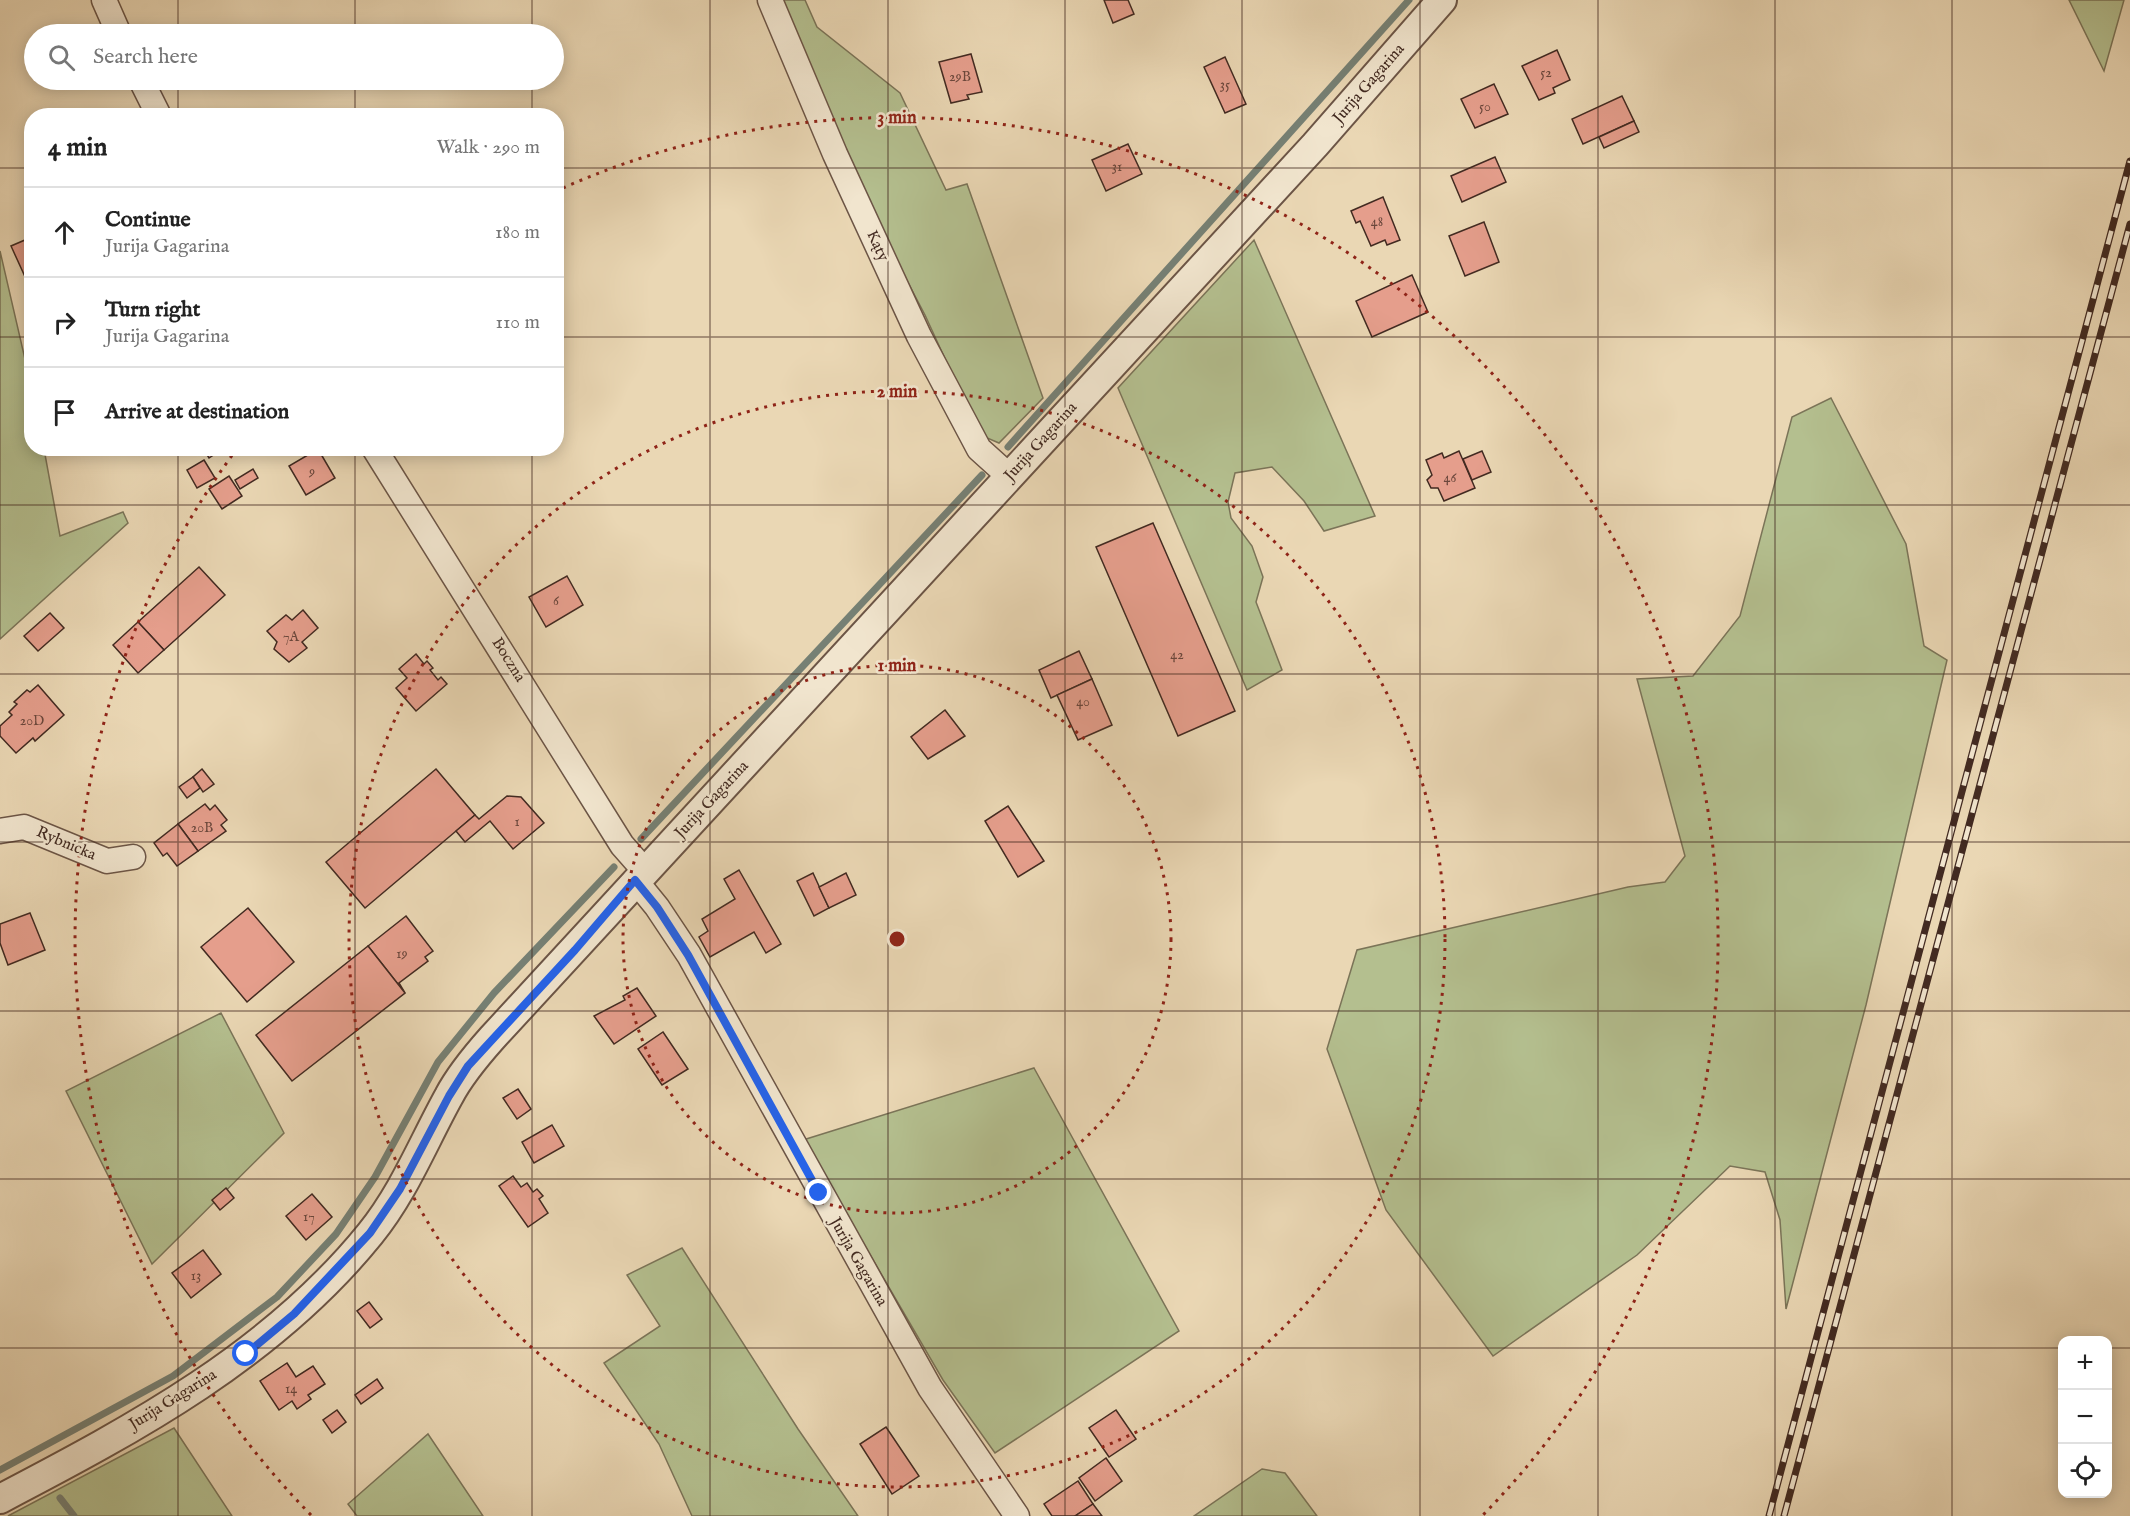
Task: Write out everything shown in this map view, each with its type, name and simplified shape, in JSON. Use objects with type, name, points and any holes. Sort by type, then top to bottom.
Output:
[{"type":"street","points":[[104,0],[115,24]]},
{"type":"street","name":"Kąty","points":[[770,0],[834,154],[919,336],[979,449],[1010,477]]},
{"type":"street","name":"Jurija Gagarina","points":[[0,1499],[168,1406],[246,1354],[294,1314],[370,1233],[400,1189],[449,1096],[468,1066],[575,950],[639,875],[1315,146],[1442,0]]},
{"type":"street","points":[[146,90],[155,108]]},
{"type":"street","name":"Boczna","points":[[379,456],[639,875]]},
{"type":"street","name":"Rybnicka","points":[[0,831],[24,826],[107,861],[133,857]]},
{"type":"street","name":"Jurija Gagarina","points":[[639,875],[688,955],[930,1388],[1017,1516]]},
{"type":"green space","points":[[780,0],[805,0],[817,27],[900,93],[946,190],[967,184],[1043,398],[999,443],[980,435],[925,315],[863,197]]},
{"type":"green space","points":[[2069,0],[2124,0],[2104,71]]},
{"type":"green space","points":[[1254,240],[1375,516],[1324,531],[1304,501],[1272,467],[1235,473],[1228,502],[1231,518],[1252,546],[1263,577],[1256,602],[1282,670],[1247,690],[1118,388]]},
{"type":"green space","points":[[0,251],[24,355],[24,456],[45,456],[60,536],[123,512],[128,523],[0,639]]},
{"type":"green space","points":[[1831,398],[1906,544],[1924,646],[1947,660],[1866,1005],[1786,1309],[1780,1220],[1765,1172],[1730,1166],[1637,1255],[1493,1356],[1386,1210],[1327,1049],[1357,950],[1628,887],[1665,882],[1685,856],[1637,679],[1693,676],[1740,616],[1792,417]]},
{"type":"green space","points":[[221,1013],[284,1133],[152,1264],[66,1091]]},
{"type":"green space","points":[[1034,1068],[1179,1331],[995,1453],[943,1380],[803,1140]]},
{"type":"green space","points":[[682,1248],[798,1429],[858,1516],[692,1516],[659,1444],[604,1363],[660,1326],[627,1275]]},
{"type":"green space","points":[[174,1428],[232,1516],[8,1516]]},
{"type":"green space","points":[[428,1434],[483,1516],[357,1516],[348,1504]]},
{"type":"green space","points":[[1262,1469],[1285,1473],[1317,1516],[1194,1516]]},
{"type":"building","points":[[1104,0],[1128,0],[1134,14],[1113,23]]},
{"type":"building","points":[[1557,50],[1570,80],[1553,88],[1555,93],[1539,100],[1522,66]]},
{"type":"building","points":[[971,54],[982,92],[967,95],[969,99],[951,103],[939,62]]},
{"type":"building","points":[[1225,57],[1246,104],[1225,113],[1204,67]]},
{"type":"building","points":[[1494,84],[1508,114],[1475,128],[1461,99]]},
{"type":"building","points":[[1622,96],[1634,121],[1583,144],[1572,119]]},
{"type":"building","points":[[1634,121],[1639,132],[1604,148],[1599,137]]},
{"type":"building","points":[[1128,144],[1142,174],[1106,191],[1092,160]]},
{"type":"building","points":[[1495,157],[1506,182],[1462,202],[1451,176]]},
{"type":"building","points":[[1383,197],[1400,240],[1387,245],[1385,240],[1371,246],[1360,221],[1356,223],[1351,211]]},
{"type":"building","points":[[1484,222],[1499,262],[1465,276],[1449,236]]},
{"type":"building","points":[[24,240],[24,274],[11,246]]},
{"type":"building","points":[[1412,275],[1428,312],[1372,337],[1356,301]]},
{"type":"building","points":[[1459,451],[1475,488],[1444,501],[1438,488],[1431,488],[1427,480],[1432,475],[1426,460],[1442,453],[1444,458]]},
{"type":"building","points":[[1482,451],[1491,472],[1472,480],[1463,459]]},
{"type":"building","points":[[306,456],[322,456],[335,478],[306,495],[289,466]]},
{"type":"building","points":[[204,460],[215,478],[197,488],[187,470]]},
{"type":"building","points":[[253,469],[258,478],[240,489],[235,480]]},
{"type":"building","points":[[229,476],[242,496],[222,509],[209,489]]},
{"type":"building","points":[[1153,523],[1235,711],[1178,736],[1096,547]]},
{"type":"building","points":[[199,567],[225,595],[164,650],[138,622]]},
{"type":"building","points":[[567,576],[583,605],[546,627],[529,597]]},
{"type":"building","points":[[303,610],[318,628],[302,642],[307,648],[289,662],[274,649],[277,642],[267,631],[286,615],[292,620]]},
{"type":"building","points":[[50,613],[64,628],[38,651],[24,636]]},
{"type":"building","points":[[138,622],[164,650],[138,673],[113,645]]},
{"type":"building","points":[[1079,651],[1092,679],[1051,698],[1039,670]]},
{"type":"building","points":[[416,654],[424,664],[427,661],[433,668],[430,670],[438,680],[441,677],[447,684],[416,711],[396,688],[407,678],[399,669]]},
{"type":"building","points":[[1092,679],[1112,725],[1078,740],[1057,695]]},
{"type":"building","points":[[38,685],[64,715],[35,741],[33,738],[16,753],[0,736],[0,726],[12,715],[9,712],[17,704],[14,702],[27,690],[30,692]]},
{"type":"building","points":[[945,710],[965,736],[928,759],[911,737]]},
{"type":"building","points":[[202,769],[214,784],[203,792],[193,777]]},
{"type":"building","points":[[436,769],[475,815],[365,908],[326,862]]},
{"type":"building","points":[[193,777],[200,788],[187,798],[179,787]]},
{"type":"building","points":[[507,796],[521,797],[544,823],[513,849],[490,821],[465,842],[456,831],[475,815],[479,819]]},
{"type":"building","points":[[205,804],[210,810],[215,805],[227,820],[221,825],[226,831],[198,851],[178,824]]},
{"type":"building","points":[[1008,806],[1044,861],[1018,877],[985,821]]},
{"type":"building","points":[[178,824],[198,851],[177,866],[167,853],[163,856],[154,843]]},
{"type":"building","points":[[739,870],[781,944],[766,953],[754,932],[710,957],[699,937],[708,931],[702,919],[735,899],[724,879]]},
{"type":"building","points":[[813,873],[829,908],[814,916],[797,881]]},
{"type":"building","points":[[846,873],[856,895],[829,908],[819,887]]},
{"type":"building","points":[[248,908],[294,962],[247,1002],[201,947]]},
{"type":"building","points":[[30,913],[45,950],[8,965],[0,943],[0,924]]},
{"type":"building","points":[[406,916],[433,951],[425,957],[428,961],[399,983],[405,993],[368,946]]},
{"type":"building","points":[[368,946],[405,993],[292,1081],[256,1035]]},
{"type":"building","points":[[637,988],[656,1016],[614,1044],[594,1016],[625,1000],[623,996]]},
{"type":"building","points":[[663,1032],[688,1069],[662,1085],[638,1049]]},
{"type":"building","points":[[518,1089],[531,1109],[517,1119],[503,1098]]},
{"type":"building","points":[[552,1125],[564,1146],[534,1163],[522,1142]]},
{"type":"building","points":[[513,1176],[521,1187],[527,1183],[533,1192],[537,1189],[543,1196],[539,1199],[548,1213],[528,1227],[499,1186]]},
{"type":"building","points":[[226,1188],[234,1198],[220,1210],[212,1200]]},
{"type":"building","points":[[312,1194],[332,1217],[306,1240],[286,1216]]},
{"type":"building","points":[[203,1250],[221,1274],[191,1298],[172,1273]]},
{"type":"building","points":[[369,1302],[382,1319],[370,1328],[357,1311]]},
{"type":"building","points":[[287,1363],[296,1377],[313,1366],[325,1384],[308,1395],[311,1399],[297,1409],[292,1401],[279,1410],[260,1381]]},
{"type":"building","points":[[377,1379],[383,1388],[361,1404],[355,1395]]},
{"type":"building","points":[[337,1410],[346,1422],[332,1433],[323,1420]]},
{"type":"building","points":[[1116,1410],[1136,1439],[1109,1457],[1089,1428]]},
{"type":"building","points":[[886,1427],[919,1476],[892,1494],[860,1444]]},
{"type":"building","points":[[1106,1458],[1122,1481],[1095,1501],[1079,1478]]},
{"type":"building","points":[[1078,1481],[1093,1504],[1075,1516],[1052,1516],[1044,1504]]},
{"type":"building","points":[[1093,1504],[1102,1516],[1075,1516]]},
{"type":"waterway","points":[[1008,447],[1409,0]]},
{"type":"waterway","points":[[641,839],[982,475]]},
{"type":"waterway","points":[[0,1470],[173,1376],[277,1297],[336,1234],[375,1177],[438,1062],[494,993],[614,867]]},
{"type":"waterway","points":[[60,1498],[74,1516]]},
{"type":"railway","points":[[1769,1516],[2130,161]]},
{"type":"railway","points":[[1784,1516],[2130,224]]},
{"type":"route","points":[[246,1354],[294,1314],[370,1233],[400,1189],[449,1096],[468,1066],[575,950],[635,880],[657,907],[688,955],[819,1193]]}]
